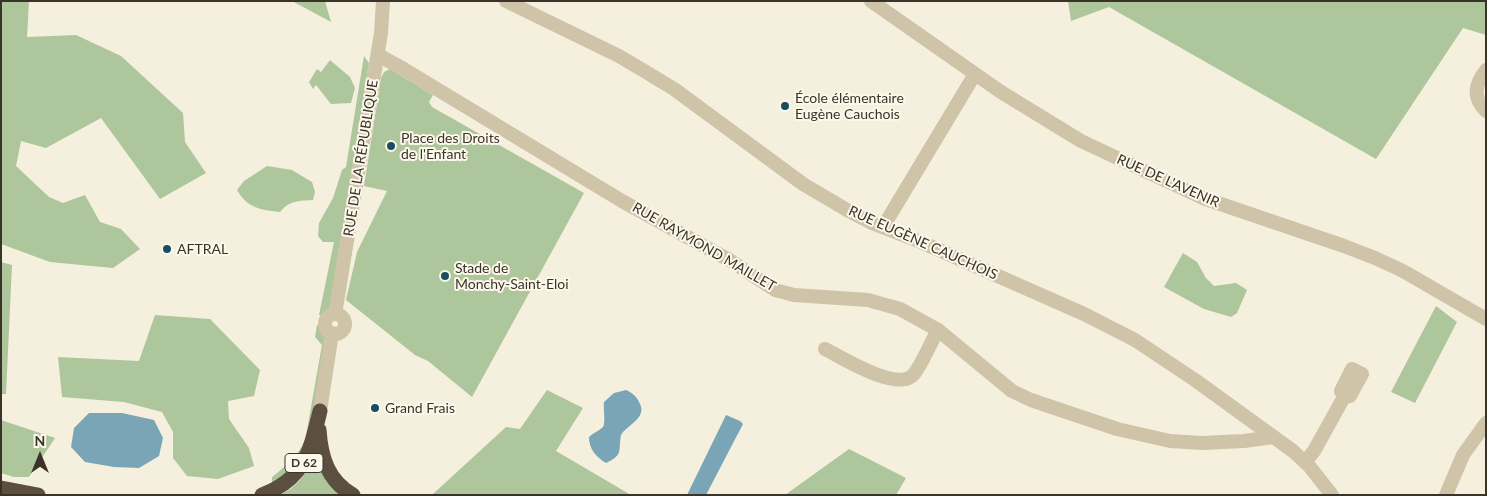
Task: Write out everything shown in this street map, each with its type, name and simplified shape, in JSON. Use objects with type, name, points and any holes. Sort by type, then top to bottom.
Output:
[{"type":"highway","name":"D 62","points":[[262,495],[286,481],[301,467],[310,448],[320,411]]},
{"type":"highway","name":"D 62","points":[[320,411],[321,448],[324,463],[339,485],[353,495]]},
{"type":"highway","points":[[1,488],[38,495]]},
{"type":"street","name":"RUE DE LA RÉPUBLIQUE","points":[[320,411],[332,333],[341,332],[345,324],[343,318],[335,314],[378,55],[383,1]]},
{"type":"street","name":"RUE EUGÈNE CAUCHOIS","points":[[506,1],[619,56],[674,89],[810,189],[857,216],[927,244],[1125,334],[1165,359],[1273,437],[1305,462],[1332,495]]},
{"type":"street","name":"RUE DE L'AVENIR","points":[[871,1],[975,74],[1069,134],[1131,165],[1214,202],[1375,258],[1403,271],[1486,319]]},
{"type":"street","name":"RUE RAYMOND MAILLET","points":[[378,55],[622,201],[731,261],[775,290],[794,295],[856,299],[882,303],[900,309],[938,330],[1015,393],[1031,400],[1141,436],[1186,443],[1244,441],[1273,437]]},
{"type":"street","points":[[1486,70],[1475,91],[1477,100],[1486,111]]},
{"type":"street","points":[[883,227],[975,74]]},
{"type":"street","points":[[825,349],[885,378],[902,381],[913,376],[938,330]]},
{"type":"street","points":[[1305,462],[1314,451],[1344,397]]},
{"type":"street","points":[[1446,495],[1460,462],[1486,423]]},
{"type":"green space","points":[[1,1],[29,1],[27,37],[76,35],[121,56],[183,113],[185,142],[206,173],[160,199],[101,118],[46,148],[21,141],[16,166],[49,197],[63,203],[85,195],[100,222],[121,229],[140,249],[113,268],[50,262],[1,244]]},
{"type":"green space","points":[[292,1],[325,1],[331,22]]},
{"type":"green space","points":[[1068,1],[1486,1],[1486,35],[1463,28],[1376,159],[1109,7],[1071,21]]},
{"type":"green space","points":[[364,56],[369,63],[331,311],[325,315],[319,315],[334,242],[323,242],[318,236],[319,223],[333,198],[342,170],[346,167]]},
{"type":"green space","points":[[330,60],[350,77],[355,88],[351,103],[331,104],[316,85],[313,89],[309,82],[317,69],[321,72]]},
{"type":"green space","name":"Stade de Monchy-Saint-Eloi","points":[[390,69],[433,95],[429,102],[432,107],[584,193],[472,397],[428,361],[415,355],[346,300],[357,252],[387,191],[364,186],[381,78],[384,72]]},
{"type":"green space","points":[[267,166],[292,170],[312,182],[315,192],[313,200],[291,203],[280,212],[261,209],[245,201],[237,190],[244,181]]},
{"type":"green space","points":[[1183,253],[1197,262],[1206,278],[1214,286],[1236,283],[1247,290],[1237,313],[1231,317],[1204,309],[1164,287]]},
{"type":"green space","points":[[1,262],[12,265],[6,394],[1,394]]},
{"type":"green space","points":[[1436,306],[1457,322],[1415,403],[1391,392]]},
{"type":"green space","points":[[155,315],[210,319],[260,370],[254,396],[228,401],[229,419],[249,448],[254,466],[218,479],[187,476],[173,458],[173,432],[162,412],[124,402],[62,397],[58,357],[139,361]]},
{"type":"green space","points":[[317,325],[327,332],[308,444],[286,475],[272,483],[272,477],[291,461],[305,441],[322,345],[315,337]]},
{"type":"green space","points":[[547,390],[583,408],[556,451],[631,495],[433,494],[506,427],[520,429]]},
{"type":"green space","points":[[1,420],[55,438],[29,477],[14,477],[1,473]]},
{"type":"green space","points":[[849,449],[906,478],[896,495],[785,495]]},
{"type":"green space","points":[[313,460],[343,495],[280,495],[300,481]]},
{"type":"water","points":[[626,390],[638,399],[641,413],[621,435],[618,455],[606,463],[594,452],[590,445],[589,437],[604,425],[604,402],[614,393]]},
{"type":"water","points":[[89,413],[122,413],[154,420],[163,438],[159,456],[139,468],[114,467],[85,462],[71,447],[74,428]]},
{"type":"water","points":[[726,415],[743,424],[706,495],[687,495]]},
{"type":"place","name":"École élémentaire Eugène Cauchois","points":[[785,106]]},
{"type":"place","name":"Place des Droits de l'Enfant","points":[[391,146]]},
{"type":"place","name":"AFTRAL","points":[[167,249]]},
{"type":"place","name":"Stade de Monchy-Saint-Eloi","points":[[445,276]]},
{"type":"place","name":"Grand Frais","points":[[375,408]]}]
